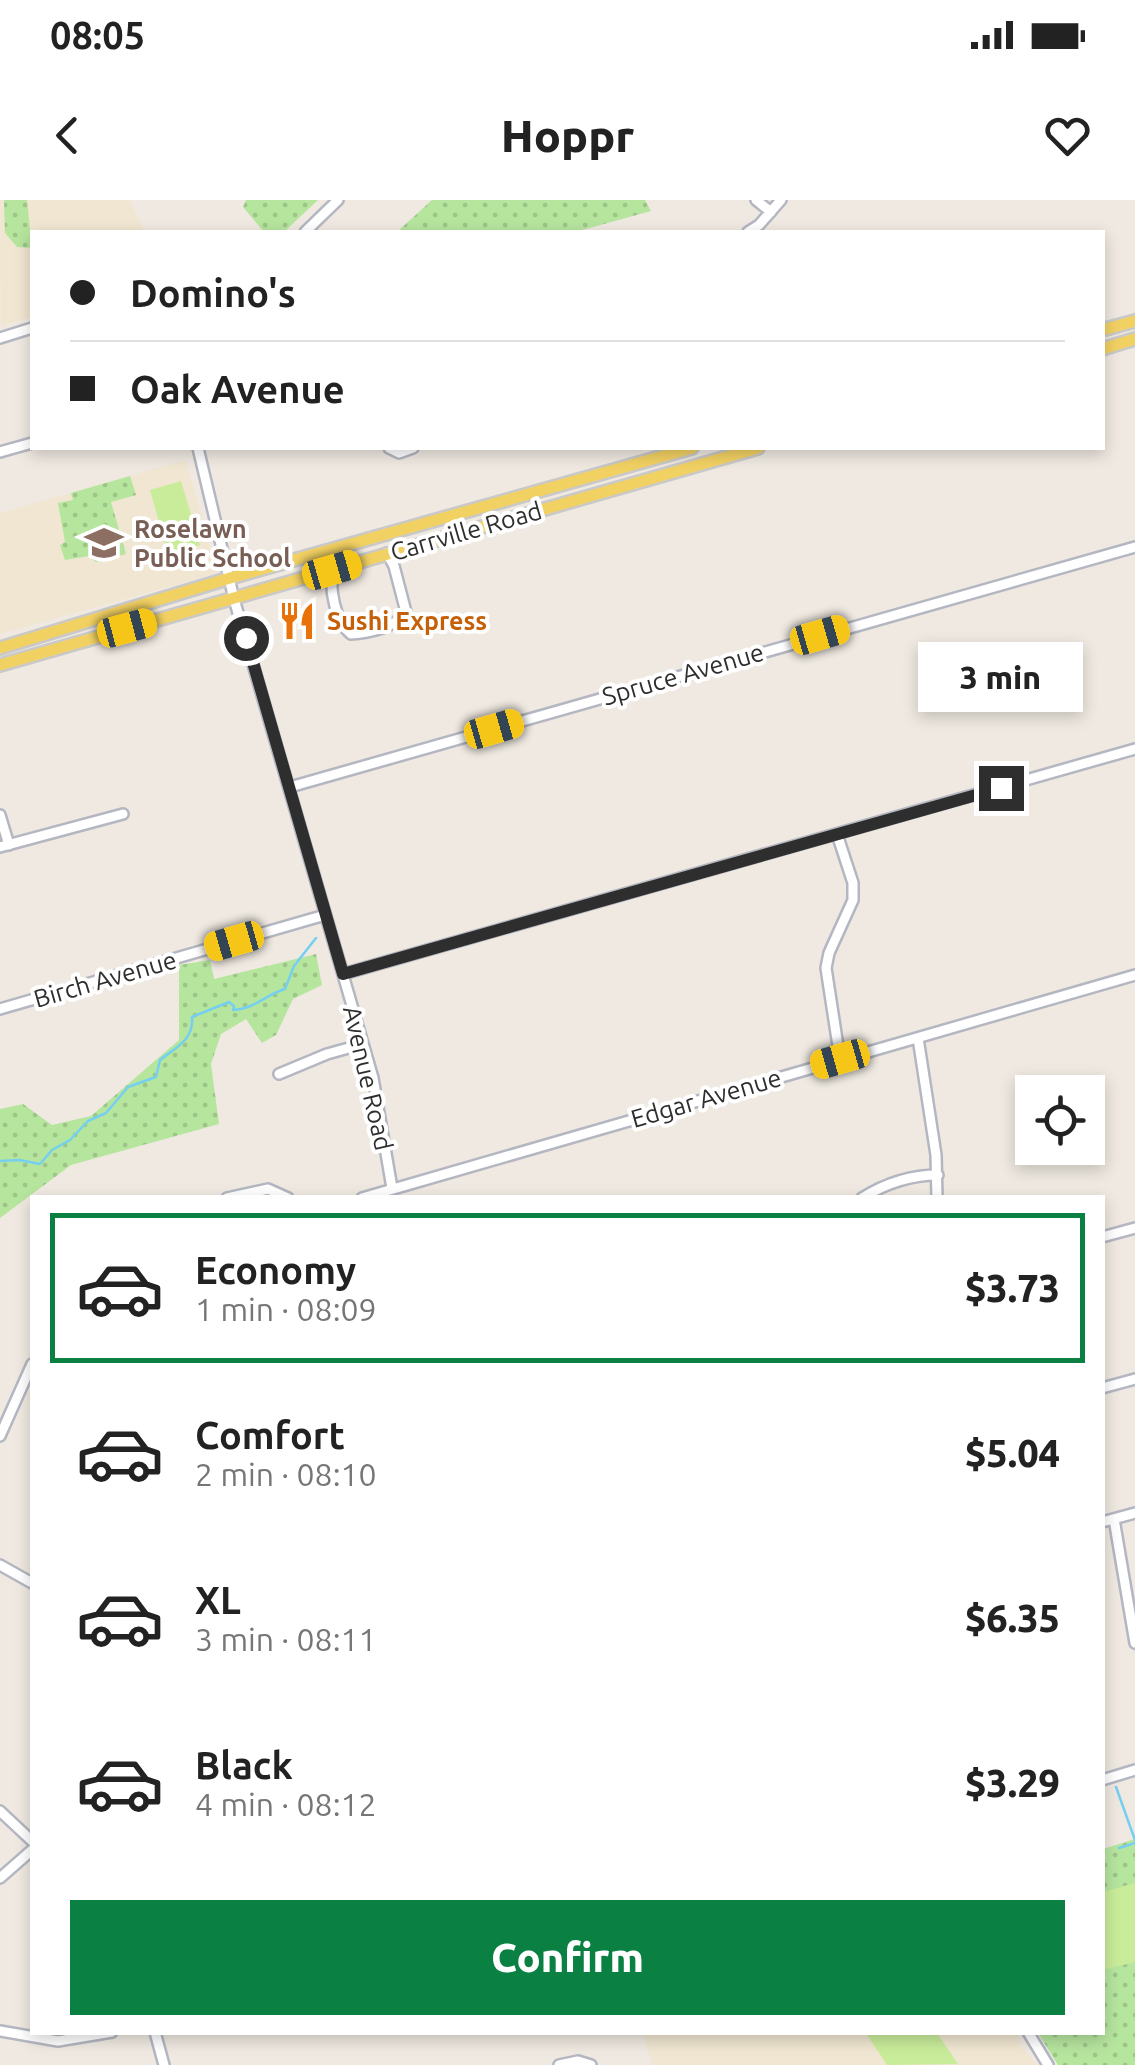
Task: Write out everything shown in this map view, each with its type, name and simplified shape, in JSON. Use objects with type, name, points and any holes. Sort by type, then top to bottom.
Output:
[{"type":"main road","points":[[1105,329],[1135,321]]},
{"type":"main road","points":[[1105,347],[1135,339]]},
{"type":"main road","name":"Carrville Road","points":[[0,648],[230,578],[685,450]]},
{"type":"main road","name":"Carrville Road","points":[[0,665],[747,450]]},
{"type":"main road","points":[[467,512],[474,530]]},
{"type":"main road","points":[[86,622],[92,638]]},
{"type":"street","points":[[307,230],[338,200]]},
{"type":"street","points":[[756,200],[772,212]]},
{"type":"street","points":[[750,230],[782,200]]},
{"type":"street","points":[[0,338],[30,329]]},
{"type":"street","points":[[0,452],[30,444]]},
{"type":"street","name":"Avenue Road","points":[[198,450],[234,599],[373,1078],[392,1188]]},
{"type":"street","name":"Spruce Avenue","points":[[290,787],[1135,547]]},
{"type":"street","points":[[332,570],[330,586],[342,626],[351,634],[363,632],[401,620],[406,612],[387,553]]},
{"type":"street","points":[[343,974],[1135,749]]},
{"type":"street","points":[[0,815],[4,846],[123,814]]},
{"type":"street","points":[[837,834],[854,900],[826,968],[840,1059]]},
{"type":"street","name":"Birch Avenue","points":[[0,1008],[325,915]]},
{"type":"street","name":"Edgar Avenue","points":[[371,1195],[1135,975]]},
{"type":"street","points":[[918,1038],[938,1174],[937,1195]]},
{"type":"street","points":[[279,1074],[363,1044]]},
{"type":"street","points":[[867,1195],[912,1176],[938,1174]]},
{"type":"street","points":[[241,1195],[268,1189],[281,1195]]},
{"type":"street","points":[[1105,1236],[1135,1228]]},
{"type":"street","points":[[0,1436],[30,1368]]},
{"type":"street","points":[[1105,1387],[1135,1379]]},
{"type":"street","points":[[1105,1521],[1135,1513]]},
{"type":"street","points":[[1114,1519],[1135,1643]]},
{"type":"street","points":[[0,1565],[30,1581]]},
{"type":"street","points":[[1105,1779],[1135,1770]]},
{"type":"street","points":[[3,1819],[30,1839]]},
{"type":"street","points":[[0,1878],[30,1852]]},
{"type":"street","points":[[0,2030],[58,2042],[96,2035]]},
{"type":"street","points":[[156,2035],[164,2065]]},
{"type":"street","points":[[1030,2035],[1048,2065]]},
{"type":"street","points":[[560,2065],[584,2061],[591,2065]]},
{"type":"shaded area","points":[[0,200],[129,200],[144,230],[30,230],[30,318],[1,326]]},
{"type":"shaded area","name":"Roselawn Public School","points":[[186,460],[217,573],[0,634],[0,513]]},
{"type":"shaded area","points":[[644,2035],[1018,2035],[1021,2046],[1037,2065],[652,2065]]},
{"type":"green space","points":[[4,200],[27,200],[30,248],[17,247],[5,233]]},
{"type":"green space","points":[[246,200],[318,200],[286,230],[262,230],[243,207]]},
{"type":"green space","points":[[432,200],[645,200],[651,211],[582,230],[399,230]]},
{"type":"green space","points":[[130,476],[136,495],[111,502],[126,554],[96,562],[89,556],[65,560],[60,545],[65,542],[58,503],[73,500],[71,493]]},
{"type":"green space","points":[[181,481],[200,545],[168,554],[150,490]]},
{"type":"green space","points":[[316,954],[322,985],[293,999],[276,1035],[262,1043],[246,1019],[221,1034],[211,1064],[219,1124],[71,1165],[0,1218],[0,1109],[23,1104],[52,1125],[91,1116],[179,1040],[179,965],[210,960],[214,979]]},
{"type":"green space","points":[[1135,1839],[1135,2065],[1058,2065],[1039,2035],[1105,2035],[1105,1848]]},
{"type":"green space","points":[[1135,1883],[1135,1962],[1105,1970],[1105,1891]]},
{"type":"green space","points":[[867,2035],[938,2035],[958,2064],[887,2065]]},
{"type":"waterway","points":[[0,1161],[40,1164],[88,1121],[106,1113],[128,1087],[156,1077],[160,1060],[187,1037],[192,1017],[229,1002],[233,1010],[248,1007],[285,989],[294,966],[316,938]]},
{"type":"waterway","points":[[1116,1787],[1135,1840]]},
{"type":"waterway","points":[[1119,1848],[1135,1843]]},
{"type":"place","name":"Roselawn Public School","points":[[104,543]]},
{"type":"place","name":"Sushi Express","points":[[297,621]]},
{"type":"route","points":[[246,638],[343,974],[1001,788]]}]
